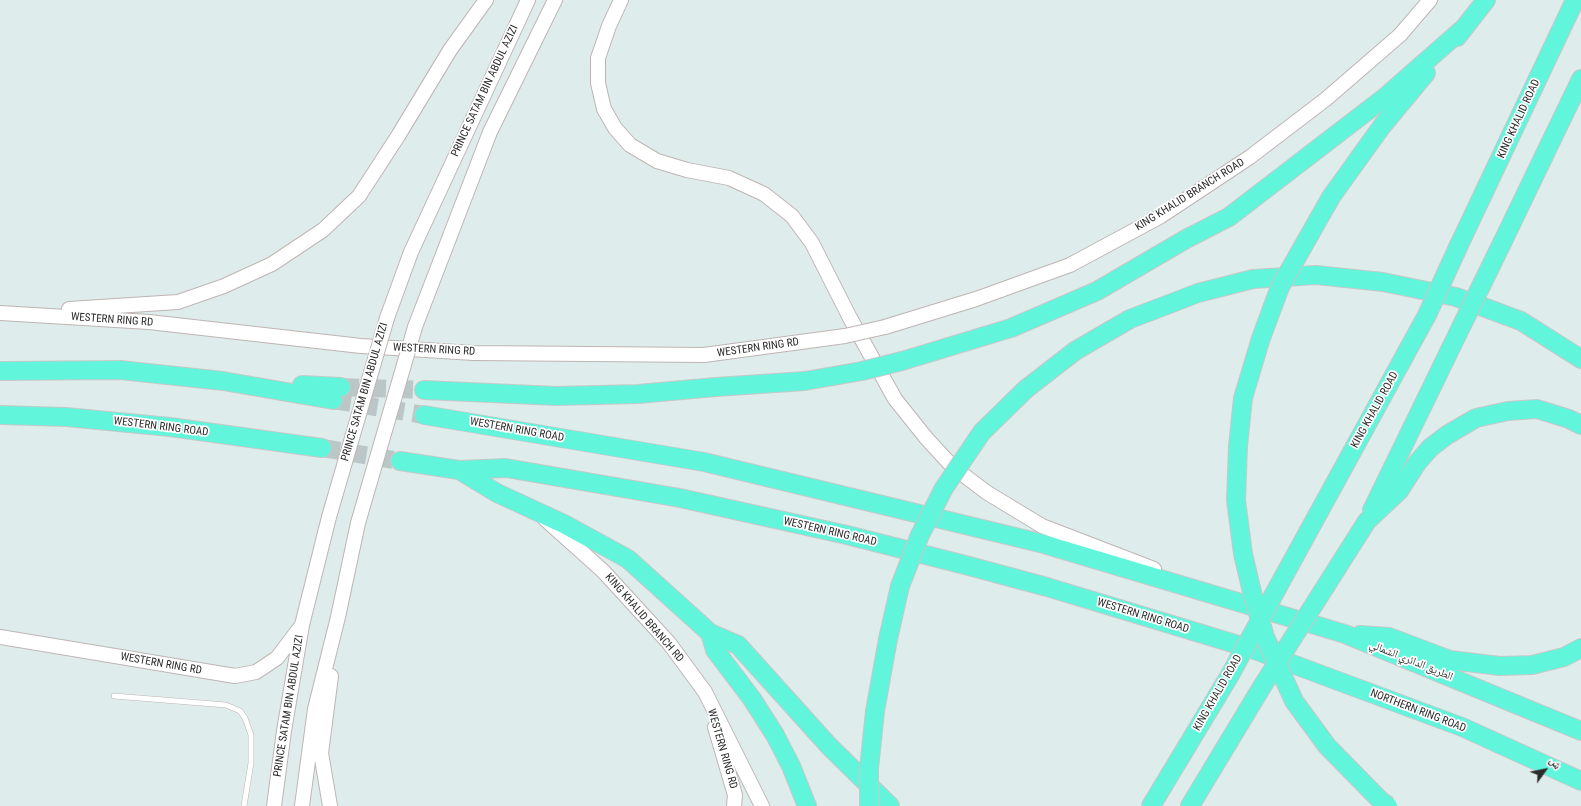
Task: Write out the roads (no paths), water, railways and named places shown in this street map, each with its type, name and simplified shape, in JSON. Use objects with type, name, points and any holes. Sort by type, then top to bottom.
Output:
[{"type":"highway","points":[[1388,806],[1381,801],[1327,746],[1294,701],[1265,637],[1243,554],[1236,500],[1238,446],[1243,398],[1261,338],[1280,288],[1331,197],[1382,126],[1486,0]]},
{"type":"highway","name":"KING KHALID ROAD","points":[[1151,806],[1230,675],[1427,316],[1575,0]]},
{"type":"highway","points":[[424,390],[557,396],[638,394],[806,381],[862,371],[902,361],[1011,328],[1097,291],[1186,239],[1229,217],[1384,98],[1465,27]]},
{"type":"highway","points":[[1190,806],[1263,685],[1367,522],[1581,80]]},
{"type":"highway","points":[[869,806],[869,769],[875,711],[888,639],[900,586],[920,535],[944,488],[982,432],[1026,389],[1075,351],[1130,319],[1198,293],[1253,279],[1316,275],[1383,282],[1456,297],[1521,321],[1581,360]]},
{"type":"highway","points":[[0,371],[120,370],[337,393]]},
{"type":"highway","points":[[1367,522],[1399,490],[1417,463],[1430,448],[1447,435],[1476,418],[1508,411],[1537,410],[1569,419],[1581,425]]},
{"type":"highway","name":"WESTERN RING ROAD","points":[[0,415],[66,417],[170,427],[322,448]]},
{"type":"highway","name":"WESTERN RING ROAD","points":[[424,415],[704,462],[1040,543],[1238,602]]},
{"type":"highway","name":"WESTERN RING ROAD","points":[[400,461],[459,470],[506,468],[680,498],[847,535],[1033,583],[1252,649]]},
{"type":"highway","points":[[459,470],[497,493],[564,524],[628,559],[710,632],[738,645],[829,746],[890,806]]},
{"type":"highway","name":"الطريق الدائري الشمالي","points":[[1238,602],[1345,634],[1581,731]]},
{"type":"highway","points":[[710,632],[715,650],[752,699],[775,735],[791,766],[807,806]]},
{"type":"highway","points":[[1345,634],[1389,637],[1450,660],[1500,666],[1532,665],[1564,657],[1581,648]]},
{"type":"highway","name":"NORTHERN RING ROAD","points":[[1252,649],[1462,727],[1581,781]]},
{"type":"street","points":[[3,313],[178,302],[224,286],[272,264],[323,230],[359,196],[398,136],[450,50],[486,0]]},
{"type":"street","name":"PRINCE SATAM BIN ABDUL AZIZI","points":[[274,806],[284,731],[302,625],[328,518],[387,318],[411,252],[528,0]]},
{"type":"street","name":"PRINCE SATAM BIN ABDUL AZIZI","points":[[302,806],[315,709],[338,617],[358,523],[415,327],[490,132],[555,0]]},
{"type":"street","points":[[621,0],[609,26],[598,58],[598,83],[604,109],[615,128],[630,145],[657,161],[687,170],[729,178],[764,194],[792,216],[812,243],[850,318],[895,399],[927,439],[952,466],[986,492],[1042,526],[1238,602]]},
{"type":"street","name":"KING KHALID BRANCH ROAD","points":[[845,336],[885,327],[976,299],[1070,265],[1161,216],[1250,157],[1326,99],[1400,35],[1430,0]]},
{"type":"street","name":"WESTERN RING RD","points":[[3,313],[149,322],[361,346],[474,353],[704,355],[845,336]]},
{"type":"street","name":"KING KHALID BRANCH RD","points":[[537,512],[603,571],[670,643],[705,692],[762,806]]},
{"type":"street","points":[[330,806],[322,753],[338,617]]},
{"type":"street","name":"WESTERN RING RD","points":[[0,637],[234,676],[256,672],[277,658],[302,625]]},
{"type":"street","name":"WESTERN RING RD","points":[[705,692],[736,795],[734,806]]},
{"type":"lane","points":[[114,696],[226,705],[240,711],[245,718],[251,734],[251,763],[244,806]]},
{"type":"tunnel","points":[[341,387],[424,390]]},
{"type":"tunnel","points":[[333,400],[424,415]]},
{"type":"tunnel","points":[[322,448],[400,461]]}]
